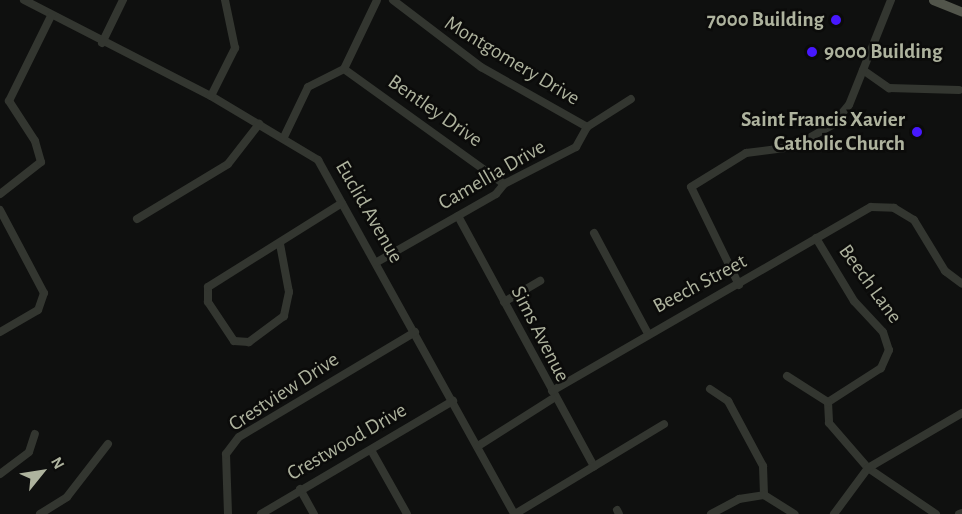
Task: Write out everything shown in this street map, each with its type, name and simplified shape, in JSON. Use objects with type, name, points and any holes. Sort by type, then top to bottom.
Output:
[{"type":"main road","points":[[933,0],[962,12]]},
{"type":"street","name":"Euclid Avenue","points":[[24,0],[102,43],[212,96],[284,136],[318,160],[377,262],[515,514]]},
{"type":"street","points":[[102,43],[123,0]]},
{"type":"street","points":[[212,96],[235,48],[225,0]]},
{"type":"street","points":[[284,136],[308,87],[344,69],[377,0]]},
{"type":"street","name":"Montgomery Drive","points":[[393,0],[481,67],[587,127]]},
{"type":"street","points":[[739,285],[691,187],[746,153],[793,147],[827,130],[852,93],[891,0]]},
{"type":"street","points":[[9,101],[51,16]]},
{"type":"street","name":"Bentley Drive","points":[[344,69],[504,184]]},
{"type":"street","points":[[863,70],[889,88],[959,90]]},
{"type":"street","points":[[0,96],[9,101],[35,141],[41,162],[0,194]]},
{"type":"street","name":"Camellia Drive","points":[[377,262],[458,216],[504,184],[576,147],[587,127],[631,99]]},
{"type":"street","points":[[137,219],[228,164],[259,124]]},
{"type":"street","points":[[280,244],[289,292],[284,316],[249,342],[234,341],[208,302],[208,286],[280,244],[342,203]]},
{"type":"street","name":"Beech Street","points":[[478,446],[647,332],[739,285],[866,210],[894,208],[914,220],[945,272],[962,284]]},
{"type":"street","points":[[0,210],[44,293],[38,310],[0,332]]},
{"type":"street","name":"Sims Avenue","points":[[458,216],[552,395],[594,467]]},
{"type":"street","points":[[594,233],[647,332]]},
{"type":"street","name":"Beech Lane","points":[[816,238],[854,301],[883,332],[889,350],[880,368],[828,402]]},
{"type":"street","points":[[504,302],[540,281]]},
{"type":"street","name":"Crestview Drive","points":[[228,514],[226,454],[239,437],[415,332]]},
{"type":"street","points":[[787,376],[828,402],[833,431],[868,468],[936,514]]},
{"type":"street","points":[[710,389],[728,401],[763,466],[764,495]]},
{"type":"street","name":"Crestwood Drive","points":[[261,514],[453,401]]},
{"type":"street","points":[[834,514],[868,468],[962,413]]},
{"type":"street","points":[[515,514],[664,424]]},
{"type":"street","points":[[0,474],[29,452],[35,434]]},
{"type":"street","points":[[40,514],[53,511],[67,498],[108,444]]},
{"type":"street","points":[[371,450],[407,514]]},
{"type":"street","points":[[300,489],[314,514]]},
{"type":"street","points":[[711,514],[739,499],[764,495],[795,514]]},
{"type":"place","name":"7000 Building","points":[[836,20]]},
{"type":"place","name":"9000 Building","points":[[812,52]]},
{"type":"place","name":"Saint Francis Xavier Catholic Church","points":[[917,132]]}]
